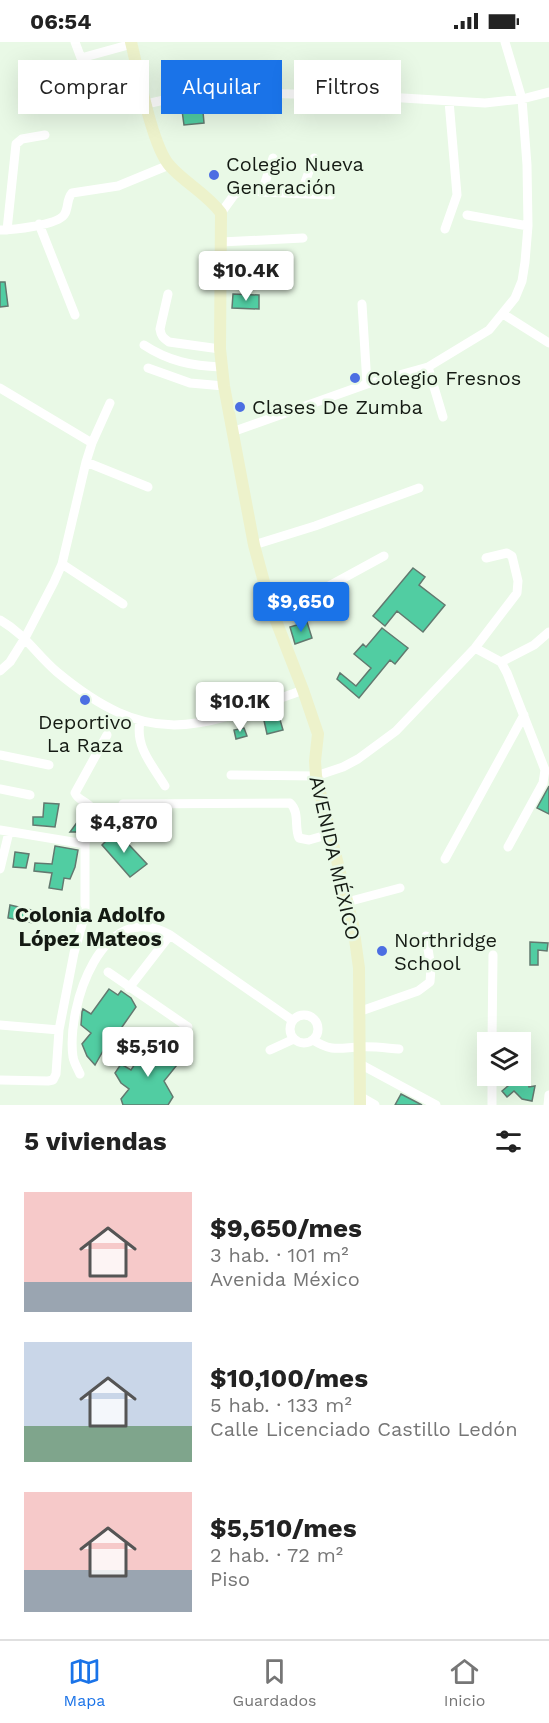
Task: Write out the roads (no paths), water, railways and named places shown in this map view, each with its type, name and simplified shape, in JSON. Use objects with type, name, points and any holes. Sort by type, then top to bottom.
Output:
[{"type":"main road","points":[[131,43],[135,60]]},
{"type":"main road","points":[[149,113],[161,150],[169,165],[214,203],[221,213]]},
{"type":"main road","name":"AVENIDA MÉXICO","points":[[221,213],[220,367],[254,545],[271,608],[318,734],[316,776],[347,902],[359,968],[361,1101]]},
{"type":"street","points":[[75,42],[81,58],[131,43]]},
{"type":"street","points":[[232,432],[368,384],[428,367],[489,330],[515,298],[522,281],[528,226],[527,165],[522,99],[505,42]]},
{"type":"street","points":[[149,103],[214,92],[370,96],[485,103],[522,99],[549,92]]},
{"type":"street","points":[[445,230],[457,195],[448,101]]},
{"type":"street","points":[[45,135],[21,139],[16,144],[4,230],[61,219],[66,211],[68,197],[72,193],[117,186],[169,165]]},
{"type":"street","points":[[262,192],[273,158]]},
{"type":"street","points":[[301,194],[314,158]]},
{"type":"street","points":[[221,213],[240,191],[247,189],[262,192],[331,195]]},
{"type":"street","points":[[467,215],[528,226]]},
{"type":"street","points":[[39,224],[75,315]]},
{"type":"street","points":[[221,242],[303,238]]},
{"type":"street","points":[[168,294],[160,335],[169,342],[220,349]]},
{"type":"street","points":[[362,303],[368,384]]},
{"type":"street","points":[[503,314],[549,344]]},
{"type":"street","points":[[144,345],[174,361],[220,367]]},
{"type":"street","points":[[428,367],[443,417]]},
{"type":"street","points":[[148,368],[190,384],[224,386]]},
{"type":"street","points":[[0,388],[92,443]]},
{"type":"street","points":[[0,671],[10,662],[25,638],[62,564],[86,462],[110,403]]},
{"type":"street","points":[[86,462],[148,487]]},
{"type":"street","points":[[254,545],[419,489]]},
{"type":"street","points":[[231,776],[316,776],[358,759],[396,731],[475,648],[517,593],[519,586],[510,554],[486,558]]},
{"type":"street","points":[[271,608],[312,595],[384,556]]},
{"type":"street","points":[[62,564],[123,604]]},
{"type":"street","points":[[0,620],[25,638],[55,671],[79,689],[113,710],[140,722],[159,726],[204,723],[226,718],[303,690]]},
{"type":"street","points":[[501,662],[534,645],[549,632]]},
{"type":"street","points":[[475,648],[501,662],[545,770],[543,783],[508,847]]},
{"type":"street","points":[[445,859],[524,715]]},
{"type":"street","points":[[140,722],[138,734],[140,745],[165,786]]},
{"type":"street","points":[[0,1080],[53,1080],[56,1074],[59,1030],[74,953],[85,914],[86,844],[92,810],[75,793],[107,735]]},
{"type":"street","points":[[0,755],[49,765]]},
{"type":"street","points":[[0,789],[30,795]]},
{"type":"street","points":[[123,804],[290,803],[296,812],[299,838],[309,840],[330,834]]},
{"type":"street","points":[[0,869],[4,831],[86,844]]},
{"type":"street","points":[[347,902],[400,888]]},
{"type":"street","points":[[81,1074],[73,1059],[76,1011],[96,958],[112,938],[134,927],[159,928],[292,1020]]},
{"type":"street","points":[[129,988],[170,935]]},
{"type":"street","points":[[361,1011],[418,991],[430,982],[431,968],[426,936]]},
{"type":"street","points":[[492,1032],[493,955]]},
{"type":"street","points":[[108,972],[188,1027]]},
{"type":"street","points":[[304,1014],[311,1016],[319,1028],[317,1035],[306,1043],[294,1039],[290,1033],[292,1020],[304,1014]]},
{"type":"street","points":[[0,1025],[59,1030]]},
{"type":"street","points":[[270,1050],[294,1039]]},
{"type":"street","points":[[313,1040],[325,1048],[340,1050],[360,1047],[399,1049]]},
{"type":"street","points":[[360,1064],[436,1105]]},
{"type":"street","points":[[492,1086],[492,1105]]},
{"type":"street","points":[[548,1105],[549,1095]]},
{"type":"street","points":[[361,1101],[375,1105]]},
{"type":"place","name":"Colegio Nueva Generación","points":[[214,175]]},
{"type":"place","name":"Colegio Fresnos","points":[[355,378]]},
{"type":"place","name":"Clases De Zumba","points":[[240,407]]},
{"type":"place","name":"Deportivo La Raza","points":[[85,700]]},
{"type":"place","name":"Northridge School","points":[[382,951]]},
{"type":"district","name":"Colonia Adolfo López Mateos","points":[[90,927]]}]
